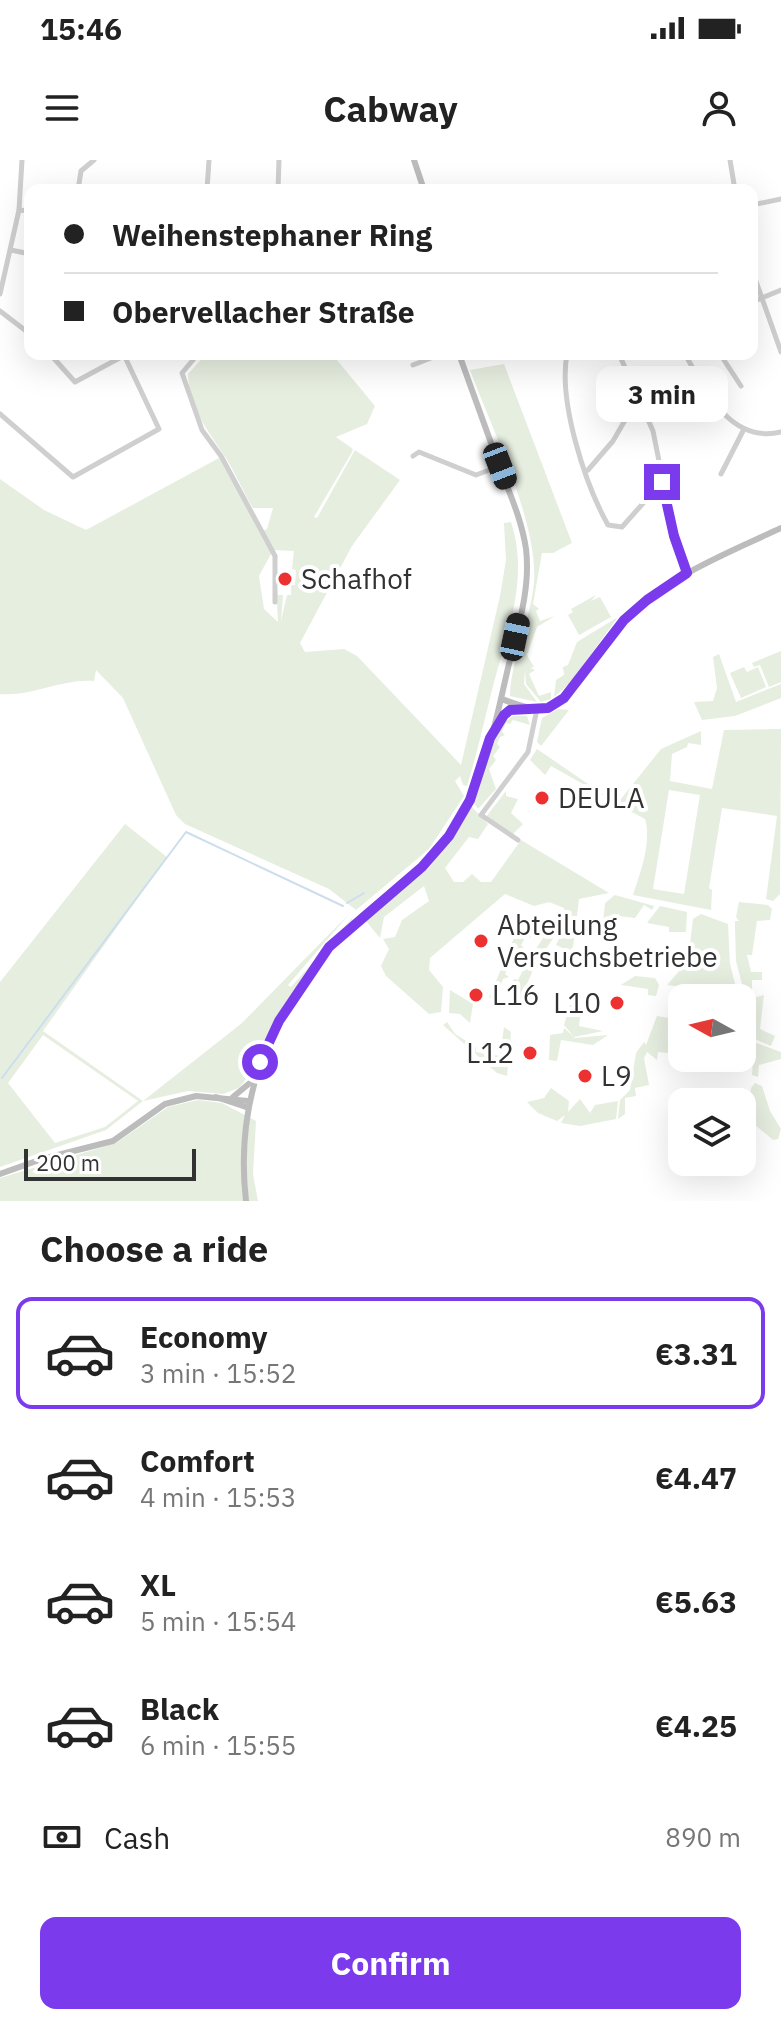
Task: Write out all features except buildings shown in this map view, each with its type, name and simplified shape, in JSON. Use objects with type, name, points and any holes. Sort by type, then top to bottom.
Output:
[{"type":"main road","points":[[414,160],[422,184]]},
{"type":"main road","points":[[246,1201],[242,1141],[247,1104],[254,1079],[279,1021],[329,947],[422,867],[449,836],[476,786],[500,702],[524,601],[527,562],[521,526],[461,360]]},
{"type":"main road","points":[[500,702],[510,710],[548,708],[564,698],[624,620],[647,600],[687,573],[781,528]]},
{"type":"main road","points":[[500,702],[533,709]]},
{"type":"main road","points":[[490,738],[510,710]]},
{"type":"main road","points":[[233,1097],[254,1079]]},
{"type":"main road","points":[[0,1174],[42,1159],[113,1141],[165,1104],[196,1096],[216,1096],[233,1097],[247,1104]]},
{"type":"main road","points":[[216,1096],[247,1104]]},
{"type":"street","points":[[0,294],[19,210],[22,160]]},
{"type":"street","points":[[79,184],[81,171],[94,160]]},
{"type":"street","points":[[207,184],[209,160]]},
{"type":"street","points":[[278,184],[279,160]]},
{"type":"street","points":[[730,160],[734,184]]},
{"type":"street","points":[[758,204],[781,199]]},
{"type":"street","points":[[19,210],[24,210]]},
{"type":"street","points":[[11,250],[24,253]]},
{"type":"street","points":[[760,298],[781,290]]},
{"type":"street","points":[[758,291],[781,352]]},
{"type":"street","points":[[0,311],[24,329]]},
{"type":"street","points":[[55,360],[75,382],[116,360]]},
{"type":"street","points":[[0,414],[73,477],[159,429],[127,360]]},
{"type":"street","points":[[194,360],[182,376],[202,430],[221,456],[275,556],[275,602]]},
{"type":"street","points":[[413,365],[426,360]]},
{"type":"street","points":[[566,360],[564,382],[568,416],[605,518],[615,528],[622,527],[662,482]]},
{"type":"street","points":[[622,360],[639,396],[660,456],[662,482],[674,536],[687,573]]},
{"type":"street","points":[[689,360],[718,407],[744,429],[761,434],[781,432]]},
{"type":"street","points":[[724,360],[741,386]]},
{"type":"street","points":[[587,471],[613,441],[639,396]]},
{"type":"street","points":[[721,474],[744,429]]},
{"type":"street","points":[[413,456],[419,452],[476,475],[500,466]]},
{"type":"street","points":[[518,840],[481,815],[528,752],[533,709]]},
{"type":"shaded area","points":[[201,360],[337,360],[375,406],[367,424],[336,437],[353,449],[314,517],[317,518],[355,450],[400,480],[352,546],[300,643],[305,652],[344,649],[357,656],[461,765],[500,596],[506,560],[504,523],[511,522],[518,565],[514,607],[467,786],[463,785],[460,776],[455,781],[464,796],[429,849],[356,910],[329,889],[185,824],[176,815],[123,698],[96,670],[94,681],[0,694],[0,479],[44,510],[86,530],[219,458],[261,532],[267,529],[273,508],[253,508],[207,429],[189,386],[188,374]],"holes":[[[273,550],[294,551],[292,569],[296,570],[295,585],[291,585],[291,595],[287,595],[281,621],[283,595],[278,595],[276,586],[278,622],[264,609],[259,576]]]},
{"type":"shaded area","points":[[504,364],[572,543],[553,553],[542,553],[533,604],[539,609],[536,611],[540,621],[555,616],[537,627],[527,655],[534,667],[530,668],[535,670],[529,674],[539,696],[551,692],[551,699],[541,702],[526,684],[525,670],[524,684],[537,702],[510,696],[532,596],[533,558],[521,504],[470,370]]},
{"type":"shaded area","points":[[596,595],[591,601],[600,597],[611,617],[579,635],[568,615],[573,612],[571,609]]},
{"type":"shaded area","points":[[618,617],[570,683],[554,697],[556,680],[564,675],[563,667],[568,665],[577,642]]},
{"type":"shaded area","points":[[781,651],[781,682],[769,687],[760,665],[754,667],[752,663]]},
{"type":"shaded area","points":[[719,654],[736,702],[781,684],[781,698],[735,716],[702,720],[694,702],[713,701],[717,688],[713,657]]},
{"type":"shaded area","points":[[744,667],[747,672],[758,667],[766,687],[741,698],[730,673]]},
{"type":"shaded area","points":[[558,709],[569,710],[541,746],[537,742],[542,718]]},
{"type":"shaded area","points":[[513,716],[527,716],[530,725],[513,720],[510,724],[506,723],[502,732],[505,735],[500,737],[497,744],[500,747],[493,756],[496,760],[489,769],[496,789],[478,809],[474,803],[493,743],[498,732],[505,723]]},
{"type":"shaded area","points":[[781,729],[780,894],[773,901],[766,899],[777,816],[722,808],[709,888],[712,890],[711,910],[633,895],[644,858],[647,828],[645,819],[617,804],[661,749],[701,731],[701,745],[688,743],[687,747],[672,754],[670,781],[712,789],[724,730]],"holes":[[[669,790],[700,795],[684,894],[653,889]]]},
{"type":"shaded area","points":[[537,749],[613,801],[551,766],[545,775],[530,760]]},
{"type":"shaded area","points":[[506,791],[506,796],[518,799],[511,813],[523,824],[513,834],[486,817]]},
{"type":"shaded area","points":[[472,807],[488,824],[478,839],[469,837],[445,868],[454,882],[463,882],[472,874],[481,882],[491,882],[521,840],[609,893],[579,899],[573,947],[569,951],[556,945],[567,921],[564,908],[549,902],[534,906],[505,894],[430,958],[429,970],[443,987],[441,1012],[429,1014],[386,976],[381,966],[389,949],[383,939],[395,937],[402,920],[429,901],[424,886],[384,917],[380,938],[365,920],[429,868]]},
{"type":"shaded area","points":[[125,824],[167,857],[43,1031],[143,1101],[106,1130],[0,1167],[0,982]],"holes":[[[43,1035],[138,1101],[105,1127],[55,1143],[8,1083]]]},
{"type":"shaded area","points":[[615,895],[654,906],[652,910],[644,905],[635,918],[611,915],[606,935],[602,933],[605,903]]},
{"type":"shaded area","points":[[739,902],[768,905],[772,909],[770,920],[757,921],[752,955],[747,955],[751,972],[762,972],[762,980],[752,980],[752,984],[742,984],[736,961],[735,921],[739,921],[736,917]]},
{"type":"shaded area","points":[[660,906],[687,912],[686,932],[669,932],[669,927],[647,923]]},
{"type":"shaded area","points":[[351,912],[288,985],[291,987],[353,917],[294,989],[250,1074],[239,1088],[223,1094],[188,1091],[143,1101],[242,1023]]},
{"type":"shaded area","points":[[701,914],[728,924],[730,964],[735,984],[667,985],[688,961],[693,919]]},
{"type":"shaded area","points":[[533,921],[535,928],[530,938],[526,936],[521,945],[524,948],[518,949],[505,974],[509,977],[503,979],[497,996],[501,1001],[489,998],[516,933]]},
{"type":"shaded area","points":[[547,932],[554,937],[535,965],[518,1006],[504,1003],[506,999],[511,1001],[515,985],[512,982],[518,980],[530,957],[529,950],[533,953]]},
{"type":"shaded area","points":[[635,976],[655,978],[659,985],[656,996],[648,995],[648,989],[621,985]]},
{"type":"shaded area","points":[[450,990],[473,1004],[470,1023],[460,1014],[449,1013]]},
{"type":"shaded area","points":[[764,995],[760,1029],[775,1036],[771,1046],[756,1040],[756,997]]},
{"type":"shaded area","points":[[570,1005],[581,1007],[579,1026],[603,1031],[574,1037],[564,1025]]},
{"type":"shaded area","points":[[657,1016],[668,1018],[668,1053],[658,1052],[657,1060],[647,1052],[644,1058],[649,1085],[635,1088],[636,1096],[625,1098],[625,1114],[618,1119],[620,1100],[630,1090],[636,1053],[644,1042],[646,1045]]},
{"type":"shaded area","points":[[447,1022],[455,1034],[476,1047],[476,1052],[500,1056],[504,1027],[511,1032],[507,1076],[497,1073],[443,1025]]},
{"type":"shaded area","points":[[564,1028],[575,1038],[608,1035],[593,1045],[561,1040],[557,1061],[549,1060],[550,1035],[563,1033]]},
{"type":"shaded area","points":[[756,1043],[781,1052],[781,1059],[759,1065],[758,1077],[752,1075],[756,1072]]},
{"type":"shaded area","points":[[755,1083],[762,1086],[770,1111],[781,1129],[778,1139],[773,1140],[756,1126],[756,1088],[751,1088]]},
{"type":"shaded area","points":[[551,1088],[569,1101],[568,1112],[580,1099],[590,1113],[595,1105],[618,1101],[616,1119],[580,1126],[561,1123],[565,1115],[557,1121],[538,1113],[527,1102],[544,1098]]},
{"type":"shaded area","points":[[198,1100],[222,1103],[256,1121],[253,1174],[258,1201],[0,1201],[0,1178],[116,1143],[168,1107]]},
{"type":"waterway","points":[[2,1078],[186,832],[343,906]]},
{"type":"waterway","points":[[347,903],[364,893]]},
{"type":"place","name":"Schafhof","points":[[285,579]]},
{"type":"place","name":"DEULA","points":[[542,798]]},
{"type":"place","name":"Abteilung Versuchsbetriebe","points":[[481,941]]},
{"type":"place","name":"L16","points":[[476,995]]},
{"type":"place","name":"L10","points":[[617,1003]]},
{"type":"place","name":"L12","points":[[530,1053]]},
{"type":"place","name":"L9","points":[[585,1076]]},
{"type":"route","points":[[260,1062],[279,1021],[329,947],[422,867],[449,836],[470,800],[490,738],[504,715],[510,710],[548,708],[564,698],[624,620],[661,589],[687,573],[674,536],[662,482]]}]
